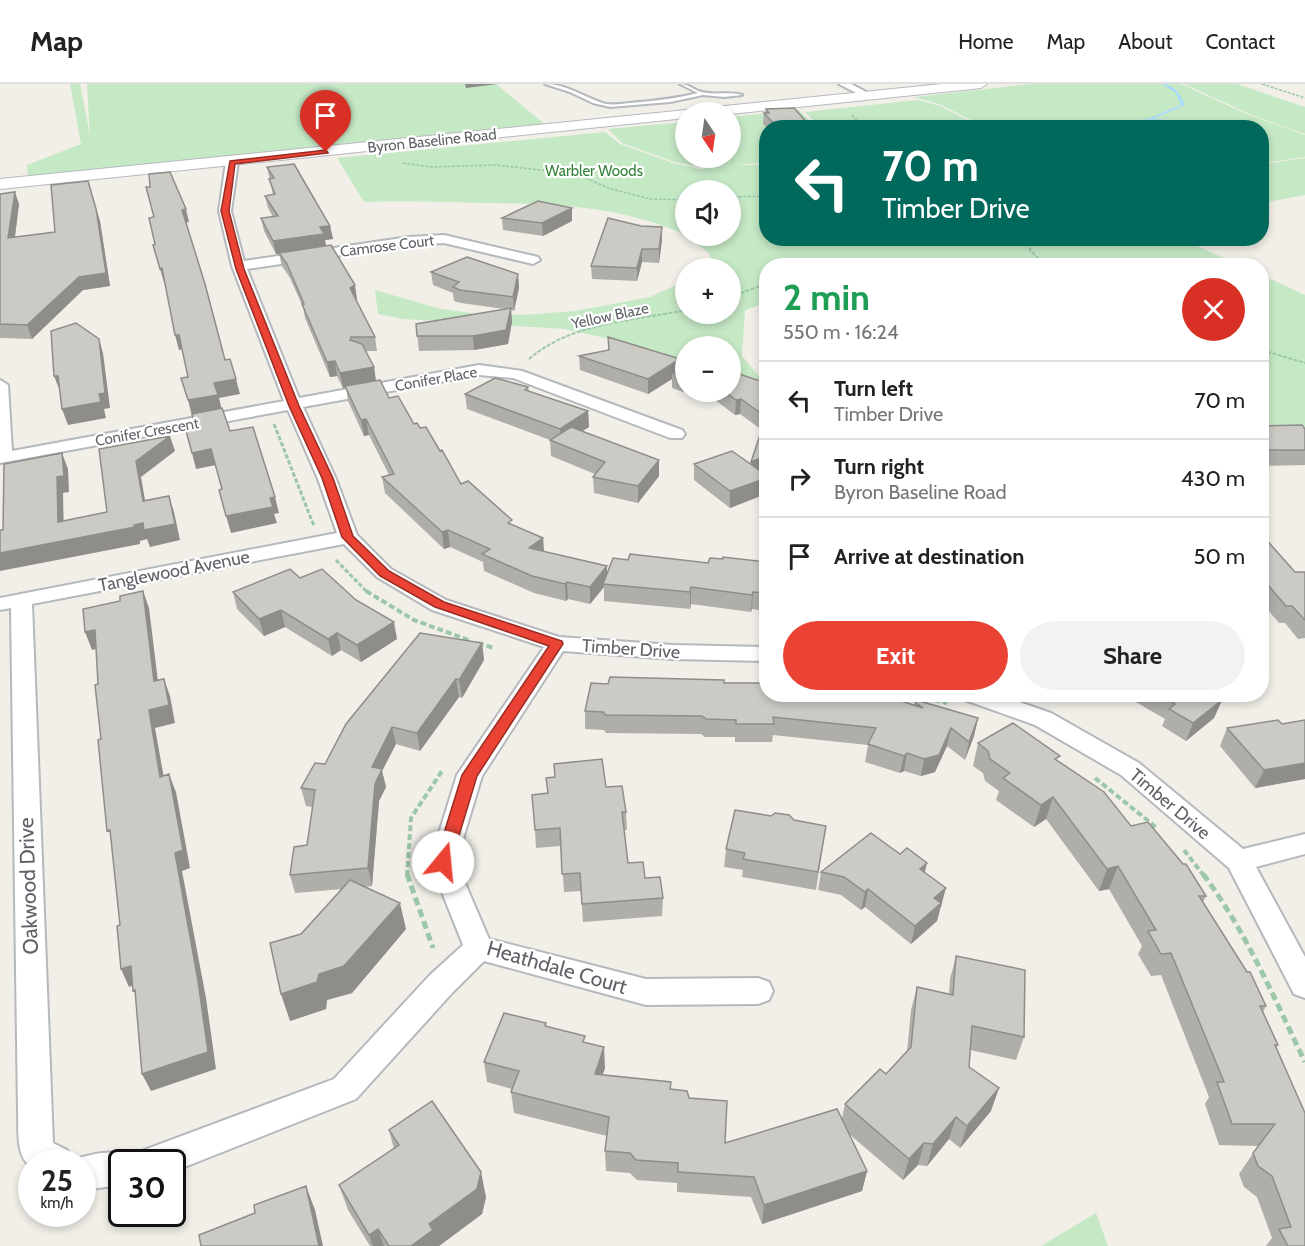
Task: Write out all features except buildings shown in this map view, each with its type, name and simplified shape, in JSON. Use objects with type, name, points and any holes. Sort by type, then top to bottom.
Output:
[{"type":"main road","points":[[741,108],[981,84]]},
{"type":"main road","name":"Byron Baseline Road","points":[[0,184],[675,115]]},
{"type":"street","points":[[844,84],[869,96]]},
{"type":"street","name":"Timber Drive","points":[[232,162],[225,211],[239,266],[294,406],[327,478],[348,537],[384,573],[439,605],[557,644],[673,652],[759,654]]},
{"type":"street","name":"Camrose Court","points":[[239,266],[409,241],[444,239],[533,260]]},
{"type":"street","name":"Conifer Place","points":[[294,406],[479,370],[516,374],[676,434]]},
{"type":"street","points":[[0,386],[1,457]]},
{"type":"street","name":"Conifer Crescent","points":[[1,457],[294,406]]},
{"type":"street","name":"Tanglewood Avenue","points":[[10,602],[348,537]]},
{"type":"street","name":"Oakwood Drive","points":[[10,602],[37,1149]]},
{"type":"street","name":"Heathdale Court","points":[[557,644],[470,775],[443,862],[479,948],[646,992],[758,991]]},
{"type":"street","name":"Timber Drive","points":[[971,702],[1043,719],[1130,770],[1239,861],[1305,985]]},
{"type":"street","points":[[1239,861],[1305,844]]},
{"type":"street","points":[[186,1150],[345,1089],[441,984],[479,948]]},
{"type":"lane","points":[[547,84],[610,106],[670,101],[700,94],[740,95]]},
{"type":"lane","points":[[682,84],[700,94]]},
{"type":"path","points":[[1262,84],[1305,98]]},
{"type":"path","points":[[398,163],[431,167],[495,165],[576,174],[611,189],[651,199],[675,200]]},
{"type":"path","points":[[741,197],[759,196]]},
{"type":"path","points":[[1028,246],[1037,258]]},
{"type":"path","points":[[741,293],[759,287]]},
{"type":"path","name":"Yellow Blaze","points":[[516,374],[539,348],[576,332],[675,312]]},
{"type":"path","points":[[1269,352],[1305,363]]},
{"type":"path","points":[[268,410],[316,530],[332,556],[367,592],[414,620],[460,638],[500,649]]},
{"type":"path","points":[[433,948],[407,876],[411,818],[443,770]]},
{"type":"path","points":[[1093,777],[1161,830]]},
{"type":"path","points":[[1178,845],[1218,894],[1256,960],[1305,1062]]},
{"type":"green space","points":[[70,84],[80,84],[90,136],[87,84],[496,84],[547,126],[28,178],[27,165],[81,144]]},
{"type":"green space","points":[[1031,84],[1181,84],[1263,120],[971,120],[941,105],[915,97]]},
{"type":"green space","points":[[1184,84],[1237,84],[1305,107],[1305,134],[1254,116]]},
{"type":"green space","points":[[918,100],[940,106],[967,120],[813,120],[805,112]]},
{"type":"green space","points":[[799,110],[809,120],[759,120],[759,163],[741,165],[741,116]]},
{"type":"green space","points":[[1269,122],[1305,135],[1305,157],[1269,162]]},
{"type":"green space","points":[[675,123],[675,162],[622,143],[608,129]]},
{"type":"green space","name":"Warbler Woods","points":[[605,132],[620,144],[675,163],[675,168],[741,168],[741,165],[759,165],[759,246],[1197,246],[1224,258],[759,258],[759,305],[745,310],[742,356],[759,377],[759,383],[741,378],[741,336],[675,336],[675,358],[623,342],[565,329],[403,319],[378,314],[375,290],[441,309],[479,314],[523,315],[575,311],[650,297],[675,286],[675,324],[741,324],[741,258],[710,258],[709,253],[700,246],[741,246],[741,180],[675,180],[675,231],[613,212],[564,206],[514,203],[364,202],[337,158]]},
{"type":"green space","points":[[1305,158],[1305,195],[1269,202],[1269,163]]},
{"type":"green space","points":[[1269,278],[1305,295],[1305,430],[1286,425],[1269,426]]},
{"type":"green space","points":[[1096,1213],[1108,1246],[1041,1246]]},
{"type":"waterway","points":[[1151,119],[1183,105],[1177,92],[1164,84]]},
{"type":"route","points":[[326,152],[232,162],[225,211],[240,269],[294,406],[327,478],[348,537],[384,573],[439,605],[557,644],[470,775],[443,862]]}]
